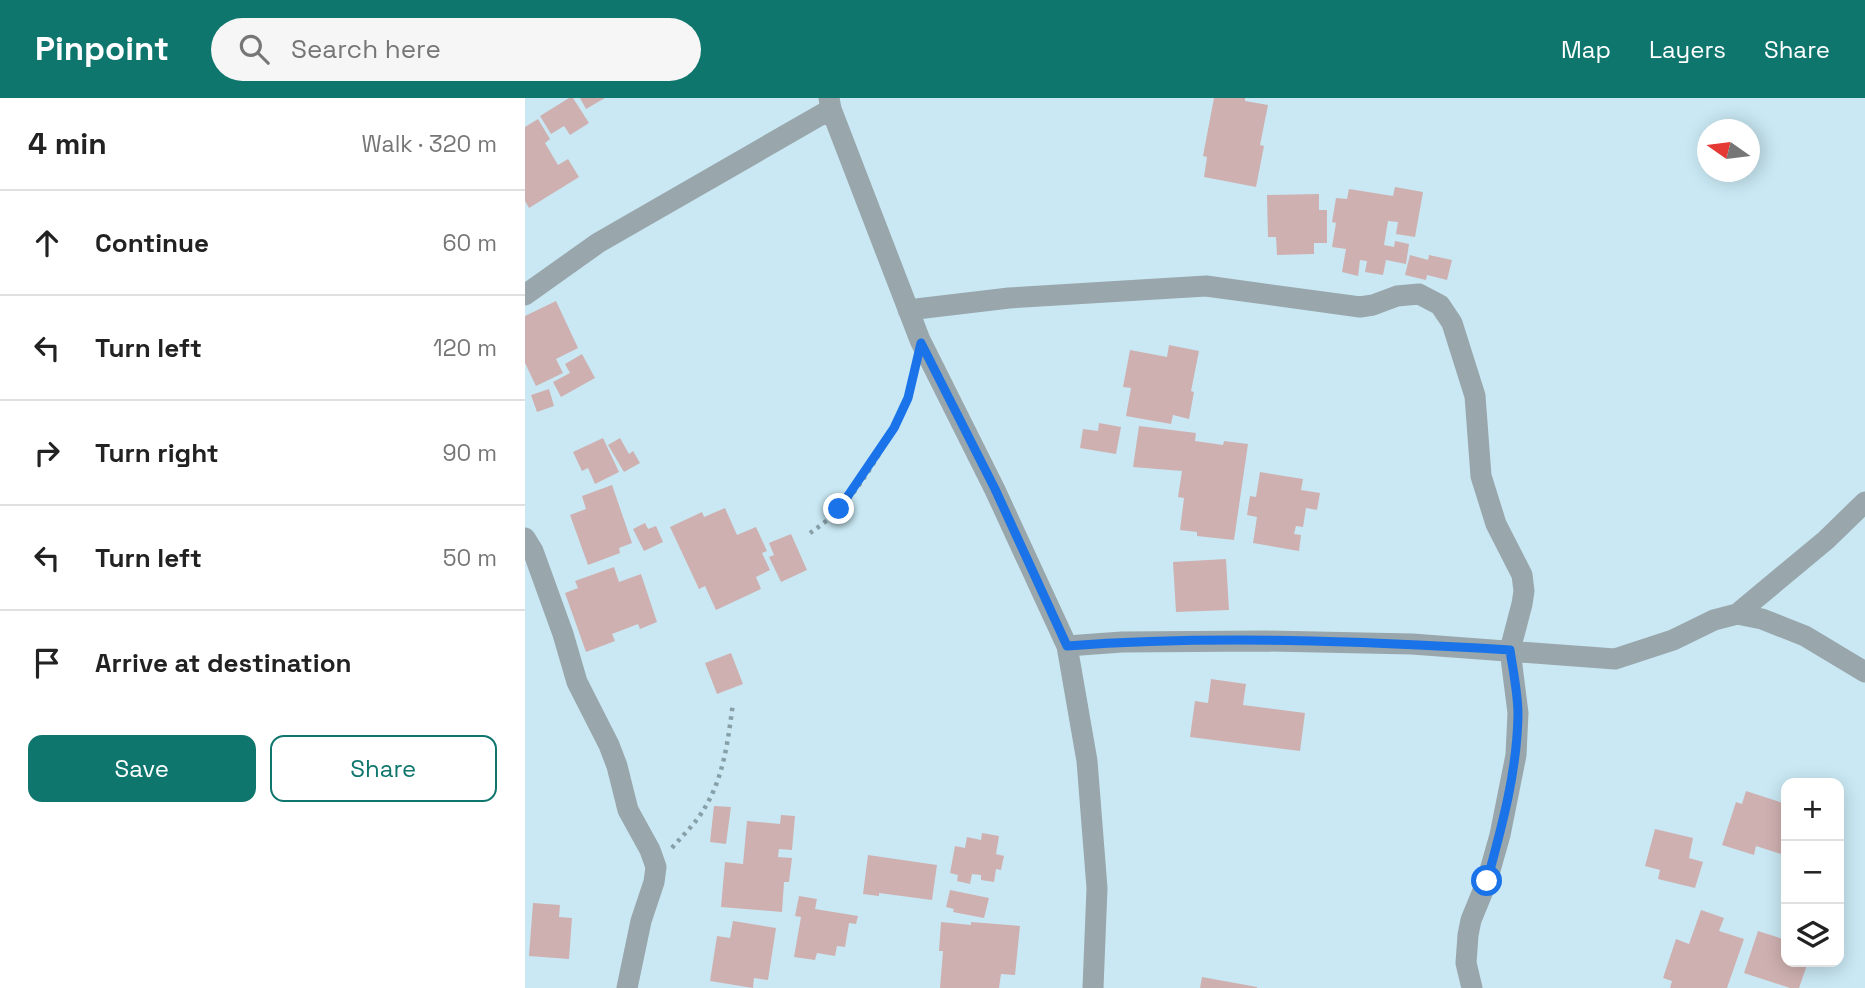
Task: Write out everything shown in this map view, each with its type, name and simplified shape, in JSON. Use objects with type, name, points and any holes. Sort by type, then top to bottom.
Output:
[{"type":"street","points":[[525,295],[599,243],[830,103],[921,343],[995,489],[1067,646],[1087,761],[1097,888],[1093,988]]},
{"type":"street","points":[[908,310],[1009,298],[1206,286],[1360,307],[1397,296],[1419,294],[1436,300],[1452,323],[1475,396],[1481,476],[1496,524],[1522,575],[1524,591],[1510,650],[1518,713],[1516,755],[1500,835],[1468,935],[1466,963],[1472,988]]},
{"type":"street","points":[[1067,646],[1122,642],[1265,640],[1412,644],[1615,659],[1673,640],[1714,620],[1737,614],[1826,540],[1865,502]]},
{"type":"street","points":[[525,538],[533,551],[559,622],[577,682],[617,766],[630,817],[650,850],[656,867],[654,882],[641,920],[627,988]]},
{"type":"street","points":[[1737,614],[1762,619],[1805,636],[1865,672]]},
{"type":"path","points":[[810,533],[839,509],[894,428],[908,398],[921,343]]},
{"type":"path","points":[[656,867],[702,813],[713,794],[721,772],[733,703]]},
{"type":"building","points":[[573,98],[589,123],[570,135],[564,126],[551,134],[540,116]]},
{"type":"building","points":[[580,98],[605,98],[586,109]]},
{"type":"building","points":[[1214,98],[1245,98],[1245,101],[1268,105],[1260,145],[1264,146],[1256,187],[1204,177],[1207,157],[1203,156]]},
{"type":"building","points":[[538,119],[550,139],[545,143],[558,165],[568,159],[579,177],[529,208],[525,201],[525,127]]},
{"type":"building","points":[[1395,187],[1423,192],[1415,237],[1396,234],[1398,222],[1388,221],[1384,245],[1394,247],[1395,241],[1409,244],[1406,264],[1386,260],[1383,275],[1365,272],[1367,261],[1360,260],[1358,276],[1342,272],[1346,249],[1332,247],[1336,198],[1347,199],[1349,189],[1393,196]]},
{"type":"building","points":[[1319,194],[1319,210],[1327,210],[1327,243],[1314,243],[1314,254],[1277,255],[1276,237],[1268,237],[1267,195]]},
{"type":"building","points":[[1410,255],[1428,260],[1429,255],[1452,260],[1447,280],[1427,275],[1426,280],[1405,275]]},
{"type":"building","points":[[556,301],[578,348],[556,359],[563,373],[536,386],[525,363],[525,316]]},
{"type":"building","points":[[1169,345],[1199,351],[1189,419],[1173,415],[1171,424],[1126,416],[1131,388],[1123,387],[1130,350],[1167,357]]},
{"type":"building","points":[[582,354],[595,378],[561,397],[553,382],[570,373],[565,364]]},
{"type":"building","points":[[549,389],[554,406],[537,412],[531,395]]},
{"type":"building","points":[[1099,423],[1121,427],[1116,454],[1080,448],[1083,429],[1098,431]]},
{"type":"building","points":[[1139,426],[1196,433],[1195,441],[1223,445],[1224,441],[1248,444],[1234,540],[1197,536],[1197,532],[1180,530],[1184,498],[1178,497],[1182,471],[1133,467]]},
{"type":"building","points":[[603,438],[619,472],[595,484],[588,468],[582,471],[573,452]]},
{"type":"building","points":[[620,438],[629,454],[633,451],[640,463],[624,472],[608,445]]},
{"type":"building","points":[[1260,472],[1303,479],[1301,490],[1320,493],[1317,510],[1306,508],[1303,527],[1296,526],[1294,534],[1301,535],[1299,551],[1253,543],[1257,517],[1247,515],[1250,496],[1256,497]]},
{"type":"building","points":[[612,485],[632,543],[619,548],[620,553],[588,565],[570,515],[586,509],[582,496]]},
{"type":"building","points":[[725,508],[737,535],[756,527],[767,551],[762,553],[770,570],[756,577],[761,589],[716,610],[705,586],[699,589],[670,527],[702,512],[704,517]]},
{"type":"building","points":[[645,523],[648,529],[656,526],[663,542],[644,551],[633,529]]},
{"type":"building","points":[[791,534],[807,570],[781,582],[769,557],[774,555],[769,543]]},
{"type":"building","points":[[1226,559],[1229,610],[1176,612],[1173,562]]},
{"type":"building","points":[[614,567],[619,582],[641,574],[657,622],[640,629],[638,624],[612,634],[615,641],[586,652],[565,593],[578,588],[575,581]]},
{"type":"building","points":[[731,653],[743,684],[717,694],[705,663]]},
{"type":"building","points":[[1211,679],[1246,684],[1243,705],[1305,713],[1300,751],[1190,737],[1195,701],[1208,703]]},
{"type":"building","points":[[1746,791],[1781,802],[1781,854],[1756,846],[1754,855],[1722,845],[1736,802],[1742,804]]},
{"type":"building","points":[[714,806],[731,807],[726,844],[710,842]]},
{"type":"building","points":[[781,815],[795,816],[792,850],[779,849],[778,857],[792,858],[789,882],[784,882],[782,912],[721,907],[725,862],[743,864],[747,821],[780,824]]},
{"type":"building","points":[[1655,829],[1693,838],[1689,858],[1703,862],[1695,888],[1658,879],[1660,870],[1645,866]]},
{"type":"building","points":[[982,833],[999,836],[996,854],[1004,856],[1001,870],[996,869],[994,882],[981,880],[981,875],[972,874],[970,884],[957,881],[958,875],[950,873],[955,846],[965,848],[967,837],[981,840]]},
{"type":"building","points":[[868,855],[937,865],[932,900],[879,893],[879,896],[863,894]]},
{"type":"building","points":[[950,890],[989,898],[984,918],[953,912],[954,909],[946,907]]},
{"type":"building","points":[[799,896],[817,899],[815,909],[858,916],[856,924],[849,923],[845,947],[837,946],[835,956],[817,953],[815,960],[794,957],[801,917],[795,916]]},
{"type":"building","points":[[533,903],[560,905],[559,917],[572,918],[569,959],[529,956]]},
{"type":"building","points":[[1701,910],[1724,918],[1719,931],[1744,939],[1727,988],[1670,988],[1672,981],[1663,978],[1676,939],[1689,944]]},
{"type":"building","points":[[733,921],[776,928],[768,980],[754,978],[753,988],[710,981],[717,936],[730,938]]},
{"type":"building","points":[[941,922],[1020,926],[1015,975],[1001,974],[999,988],[940,988],[943,951],[939,951]]},
{"type":"building","points":[[1758,931],[1781,938],[1781,967],[1806,967],[1799,988],[1790,988],[1744,973]]},
{"type":"building","points":[[1202,977],[1257,987],[1257,988],[1200,988]]},
{"type":"route","points":[[839,509],[894,428],[908,398],[921,343],[995,489],[1067,646],[1122,642],[1265,640],[1510,650],[1518,713],[1516,755],[1500,835],[1487,881]]}]
